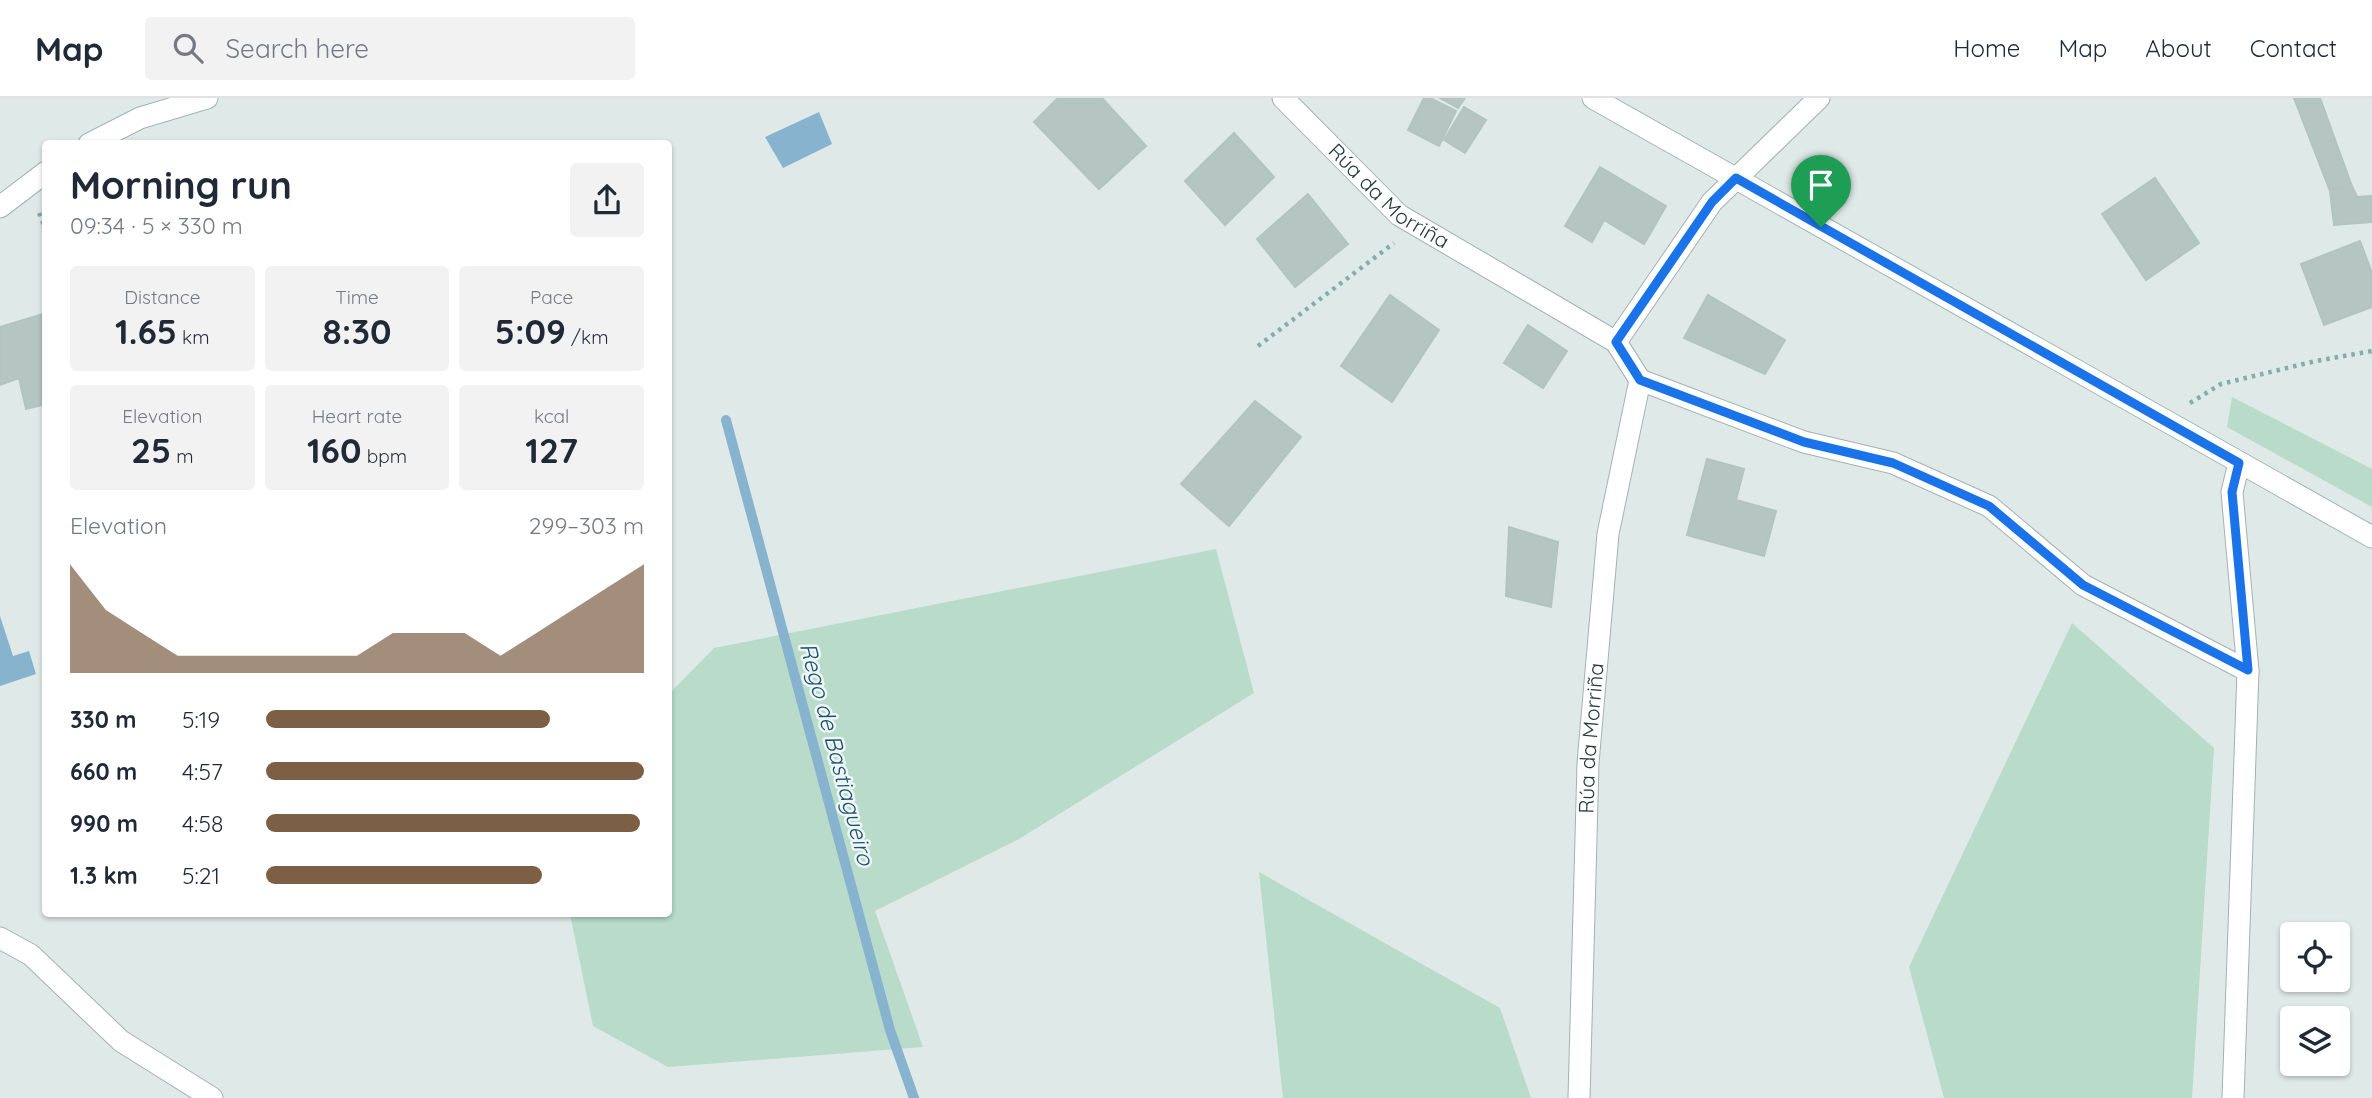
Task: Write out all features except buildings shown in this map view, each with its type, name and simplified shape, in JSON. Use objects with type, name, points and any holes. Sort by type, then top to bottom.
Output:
[{"type":"street","points":[[97,140],[140,118],[207,98]]},
{"type":"street","name":"Rúa da Morriña","points":[[1283,98],[1399,215],[1616,342],[1640,380],[1608,534],[1589,750],[1579,1098]]},
{"type":"street","points":[[1593,98],[2372,537]]},
{"type":"street","points":[[1616,342],[1712,202],[1819,98]]},
{"type":"street","points":[[0,207],[42,175]]},
{"type":"street","points":[[1640,380],[1804,442],[1893,463],[1989,506],[2083,585],[2248,670]]},
{"type":"street","points":[[2233,1098],[2248,670],[2232,492],[2239,463]]},
{"type":"street","points":[[0,938],[31,955],[121,1041],[212,1098]]},
{"type":"path","points":[[1258,346],[1417,226]]},
{"type":"path","points":[[2163,420],[2221,384],[2316,361],[2372,351]]},
{"type":"green space","points":[[2232,397],[2372,469],[2372,507],[2227,427]]},
{"type":"green space","points":[[1216,549],[1254,693],[1019,839],[875,911],[923,1047],[668,1067],[593,1026],[571,917],[672,917],[672,691],[714,648]]},
{"type":"green space","points":[[2072,623],[2214,748],[2192,1098],[1944,1098],[1909,967]]},
{"type":"green space","points":[[1259,872],[1500,1008],[1531,1098],[1283,1098]]},
{"type":"water","points":[[819,112],[832,144],[783,168],[765,137]]},
{"type":"water","points":[[0,616],[13,656],[29,651],[36,674],[0,686]]},
{"type":"waterway","name":"Rego de Bastiagueiro","points":[[726,420],[890,1030],[914,1098]]},
{"type":"route","points":[[1736,178],[1821,227],[2239,463],[2232,492],[2248,670],[2083,585],[1989,506],[1893,463],[1804,442],[1640,380],[1616,342],[1712,202],[1736,178]]}]
